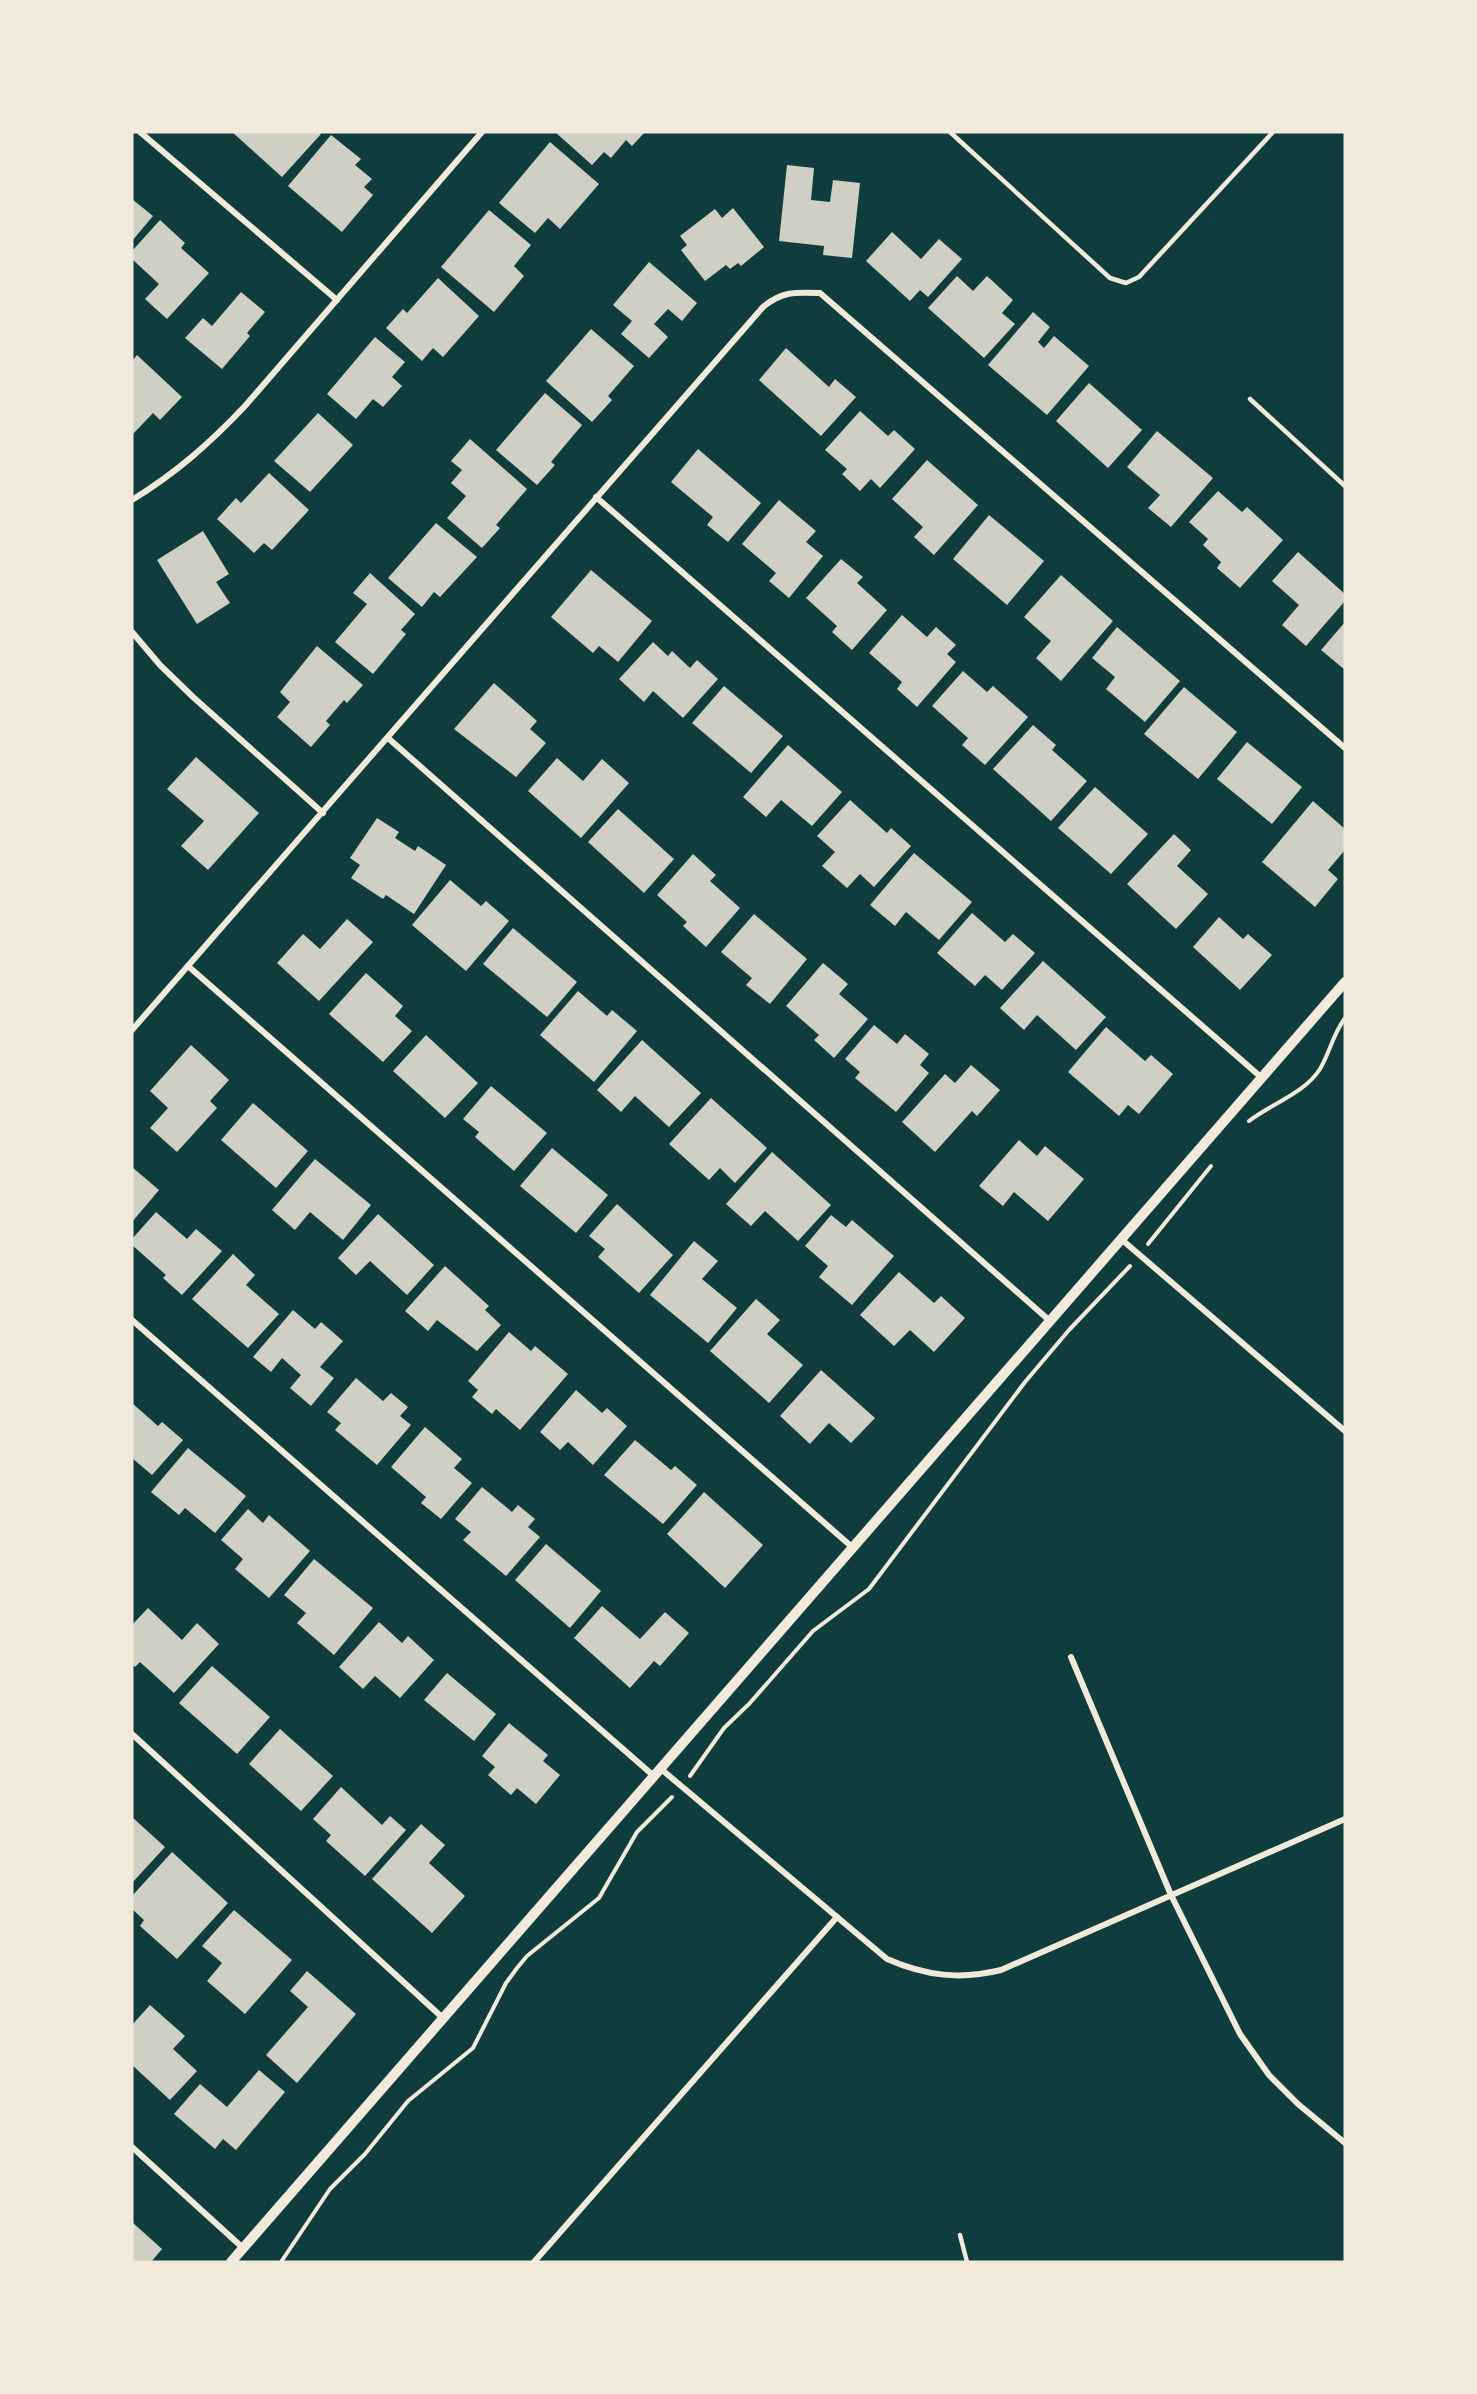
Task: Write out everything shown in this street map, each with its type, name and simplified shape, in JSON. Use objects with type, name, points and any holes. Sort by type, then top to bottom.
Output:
[{"type":"street","points":[[140,132],[337,300]]},
{"type":"street","points":[[132,501],[170,477],[208,444],[337,300],[482,132]]},
{"type":"street","points":[[132,1030],[763,307],[775,297],[791,291],[820,293],[1345,748]]},
{"type":"street","points":[[596,497],[1262,1078]]},
{"type":"street","points":[[132,632],[160,665],[193,697],[323,813]]},
{"type":"street","points":[[388,738],[1050,1321]]},
{"type":"street","points":[[188,966],[852,1547]]},
{"type":"street","points":[[231,2262],[1345,982]]},
{"type":"street","points":[[1121,1239],[1345,1431]]},
{"type":"street","points":[[132,1320],[658,1773],[682,1787],[886,1959],[913,1970],[945,1977],[976,1976],[1020,1962],[1345,1819]]},
{"type":"street","points":[[1071,1657],[1171,1895],[1216,1991],[1269,2075],[1345,2143]]},
{"type":"street","points":[[132,1734],[444,2019]]},
{"type":"street","points":[[534,2262],[837,1917]]},
{"type":"street","points":[[132,2146],[243,2248]]},
{"type":"lane","points":[[950,132],[1110,278],[1126,283],[1139,277],[1273,132]]},
{"type":"lane","points":[[1250,399],[1345,486]]},
{"type":"lane","points":[[960,2235],[967,2262]]},
{"type":"path","points":[[1245,1125],[1265,1109],[1303,1087],[1320,1069],[1330,1043],[1345,1018]]},
{"type":"path","points":[[281,2262],[330,2189],[365,2154],[408,2101],[473,2048],[517,1968],[527,1956],[599,1898],[637,1832],[682,1787],[724,1728],[749,1704],[813,1630],[869,1589],[1025,1382],[1069,1330],[1121,1278],[1213,1163]]},
{"type":"building","points":[[232,132],[319,132],[321,134],[282,177]]},
{"type":"building","points":[[555,132],[645,132],[632,146],[626,140],[611,158],[604,152],[592,165]]},
{"type":"building","points":[[331,135],[361,159],[355,165],[372,179],[364,187],[373,195],[342,232],[288,186]]},
{"type":"building","points":[[550,142],[599,184],[560,229],[548,218],[535,233],[499,203]]},
{"type":"building","points":[[787,165],[814,168],[811,200],[830,202],[833,180],[860,183],[852,258],[823,255],[824,246],[779,241]]},
{"type":"building","points":[[132,199],[153,216],[132,241]]},
{"type":"building","points":[[733,208],[764,247],[741,266],[738,263],[730,269],[726,265],[705,281],[681,250],[687,245],[680,236],[715,209],[722,218]]},
{"type":"building","points":[[489,210],[531,245],[514,266],[524,276],[494,312],[441,267]]},
{"type":"building","points":[[160,220],[185,243],[181,248],[209,273],[167,319],[145,299],[159,284],[132,259],[132,251]]},
{"type":"building","points":[[892,232],[921,259],[939,239],[962,259],[928,297],[920,290],[910,301],[866,261]]},
{"type":"building","points":[[649,262],[697,303],[682,321],[668,309],[654,324],[668,337],[649,358],[621,334],[632,321],[613,305]]},
{"type":"building","points":[[957,276],[973,291],[987,276],[1013,300],[1002,313],[1015,324],[984,358],[928,308]]},
{"type":"building","points":[[438,278],[479,316],[443,357],[433,348],[422,361],[386,328],[403,309],[407,313]]},
{"type":"building","points":[[241,292],[265,312],[247,333],[250,336],[222,369],[185,338],[203,318],[212,326]]},
{"type":"building","points":[[1033,312],[1050,327],[1038,342],[1044,348],[1054,336],[1089,366],[1047,415],[988,365]]},
{"type":"building","points":[[591,329],[634,366],[608,396],[612,400],[592,422],[546,381]]},
{"type":"building","points":[[375,337],[405,362],[392,377],[402,386],[383,407],[373,399],[356,419],[327,394]]},
{"type":"building","points":[[786,348],[829,387],[835,379],[856,397],[821,436],[759,380]]},
{"type":"building","points":[[137,355],[182,397],[160,420],[153,413],[132,435],[132,361]]},
{"type":"building","points":[[1089,383],[1142,430],[1108,468],[1056,421]]},
{"type":"building","points":[[545,393],[582,425],[551,462],[555,465],[537,485],[496,450]]},
{"type":"building","points":[[860,411],[888,436],[894,430],[915,449],[880,488],[871,479],[860,491],[842,474],[847,469],[825,450]]},
{"type":"building","points":[[318,413],[353,445],[310,492],[274,461]]},
{"type":"building","points":[[1157,431],[1213,478],[1171,527],[1148,508],[1160,495],[1127,467]]},
{"type":"building","points":[[470,439],[527,489],[496,525],[500,528],[482,548],[447,518],[466,496],[451,483],[462,470],[451,461]]},
{"type":"building","points":[[698,449],[761,503],[728,542],[707,525],[713,517],[671,482]]},
{"type":"building","points":[[927,460],[978,505],[934,555],[914,537],[923,527],[892,499]]},
{"type":"building","points":[[269,473],[309,510],[272,550],[264,543],[254,553],[217,519],[236,498],[241,503]]},
{"type":"building","points":[[1218,491],[1242,512],[1247,507],[1283,540],[1240,588],[1217,568],[1221,562],[1203,545],[1208,539],[1189,522]]},
{"type":"building","points":[[779,500],[816,531],[806,542],[823,556],[789,598],[769,581],[776,573],[742,544]]},
{"type":"building","points":[[989,515],[1044,561],[1007,605],[953,559]]},
{"type":"building","points":[[436,523],[477,557],[440,597],[434,592],[422,607],[388,578]]},
{"type":"building","points":[[203,531],[229,574],[216,582],[230,603],[197,624],[157,560]]},
{"type":"building","points":[[1298,552],[1345,594],[1345,601],[1306,646],[1282,625],[1299,605],[1272,581]]},
{"type":"building","points":[[841,559],[863,577],[857,583],[887,610],[852,650],[832,632],[837,626],[806,598]]},
{"type":"building","points":[[591,570],[652,621],[618,662],[599,646],[593,653],[551,617]]},
{"type":"building","points":[[370,573],[415,614],[401,630],[406,634],[373,674],[335,642],[367,604],[353,593]]},
{"type":"building","points":[[1061,575],[1113,621],[1061,681],[1036,658],[1051,641],[1024,617]]},
{"type":"building","points":[[902,615],[927,637],[936,627],[956,645],[947,654],[956,662],[917,707],[897,689],[902,682],[869,653]]},
{"type":"building","points":[[1345,622],[1345,670],[1321,650]]},
{"type":"building","points":[[1117,627],[1180,681],[1145,722],[1106,689],[1115,677],[1092,658]]},
{"type":"building","points":[[653,642],[668,656],[672,651],[690,668],[697,660],[718,679],[683,718],[653,691],[644,702],[619,679]]},
{"type":"building","points":[[317,646],[363,685],[347,703],[344,700],[326,721],[330,725],[311,747],[277,717],[290,702],[280,692]]},
{"type":"building","points":[[963,671],[987,692],[993,686],[1028,717],[985,765],[962,745],[968,738],[932,706]]},
{"type":"building","points":[[494,683],[537,721],[530,729],[546,743],[516,777],[454,729]]},
{"type":"building","points":[[724,686],[783,736],[751,773],[692,723]]},
{"type":"building","points":[[1184,687],[1237,732],[1198,779],[1144,734]]},
{"type":"building","points":[[1033,725],[1056,745],[1052,750],[1087,781],[1051,821],[993,769]]},
{"type":"building","points":[[1247,742],[1302,787],[1272,824],[1217,779]]},
{"type":"building","points":[[788,745],[842,792],[812,826],[781,800],[766,817],[743,797]]},
{"type":"building","points":[[196,757],[259,813],[208,870],[181,846],[204,821],[167,789]]},
{"type":"building","points":[[557,758],[583,781],[602,759],[629,783],[581,838],[528,791]]},
{"type":"building","points":[[1095,787],[1148,834],[1111,874],[1058,828]]},
{"type":"building","points":[[850,800],[887,833],[891,828],[911,846],[874,887],[860,874],[847,888],[822,866],[835,852],[817,836]]},
{"type":"building","points":[[1313,801],[1345,829],[1345,850],[1328,870],[1338,879],[1315,907],[1262,862]]},
{"type":"building","points":[[618,809],[674,859],[644,893],[588,842]]},
{"type":"building","points":[[377,818],[399,832],[395,838],[415,851],[418,846],[446,865],[414,914],[386,895],[383,899],[351,878],[360,865],[350,858]]},
{"type":"building","points":[[1174,834],[1191,850],[1177,866],[1208,894],[1176,929],[1127,884]]},
{"type":"building","points":[[914,853],[972,902],[939,940],[906,912],[895,926],[870,905]]},
{"type":"building","points":[[693,854],[716,875],[710,881],[740,908],[706,947],[683,926],[687,922],[657,895]]},
{"type":"building","points":[[450,880],[481,906],[486,901],[509,921],[466,971],[412,925]]},
{"type":"building","points":[[972,913],[1005,942],[1013,934],[1035,953],[1002,990],[985,975],[975,986],[937,953]]},
{"type":"building","points":[[754,914],[807,959],[770,1004],[746,985],[752,978],[721,952]]},
{"type":"building","points":[[1219,917],[1243,939],[1248,934],[1272,955],[1240,990],[1193,947]]},
{"type":"building","points":[[347,919],[373,942],[319,1001],[277,963],[303,934],[320,949]]},
{"type":"building","points":[[513,928],[577,982],[547,1017],[483,964]]},
{"type":"building","points":[[1043,961],[1106,1017],[1076,1050],[1037,1015],[1024,1030],[1000,1008]]},
{"type":"building","points":[[823,963],[848,984],[839,994],[868,1019],[834,1058],[814,1040],[819,1035],[786,1006]]},
{"type":"building","points":[[366,973],[403,1006],[395,1016],[412,1031],[383,1062],[329,1014]]},
{"type":"building","points":[[578,991],[607,1016],[612,1010],[637,1031],[594,1082],[540,1035]]},
{"type":"building","points":[[874,1025],[897,1044],[905,1034],[929,1054],[920,1065],[929,1073],[896,1112],[855,1078],[860,1072],[845,1059]]},
{"type":"building","points":[[1106,1027],[1145,1061],[1151,1055],[1173,1074],[1139,1114],[1128,1105],[1119,1116],[1068,1072]]},
{"type":"building","points":[[426,1035],[478,1083],[445,1118],[393,1071]]},
{"type":"building","points":[[642,1040],[701,1093],[669,1127],[635,1096],[621,1112],[597,1090]]},
{"type":"building","points":[[191,1045],[229,1080],[210,1101],[217,1108],[177,1152],[150,1128],[168,1108],[150,1091]]},
{"type":"building","points":[[971,1065],[1000,1090],[977,1116],[972,1111],[935,1152],[902,1122],[945,1074],[955,1083]]},
{"type":"building","points":[[491,1086],[547,1133],[514,1171],[475,1137],[479,1132],[463,1119]]},
{"type":"building","points":[[711,1098],[767,1148],[735,1183],[720,1168],[709,1180],[669,1144]]},
{"type":"building","points":[[253,1103],[308,1151],[276,1188],[221,1140]]},
{"type":"building","points":[[1019,1140],[1037,1156],[1045,1146],[1084,1179],[1048,1221],[1014,1192],[1003,1206],[979,1186]]},
{"type":"building","points":[[552,1148],[608,1195],[576,1233],[520,1186]]},
{"type":"building","points":[[772,1152],[831,1205],[798,1241],[765,1211],[751,1226],[726,1204]]},
{"type":"building","points":[[315,1159],[371,1205],[343,1240],[310,1212],[295,1230],[272,1210]]},
{"type":"building","points":[[132,1167],[159,1190],[132,1222]]},
{"type":"building","points":[[617,1204],[673,1255],[639,1293],[598,1257],[605,1249],[589,1236]]},
{"type":"building","points":[[156,1212],[187,1239],[196,1229],[222,1251],[182,1295],[163,1278],[166,1275],[132,1245],[132,1239]]},
{"type":"building","points":[[378,1214],[434,1265],[407,1295],[370,1261],[356,1275],[338,1258]]},
{"type":"building","points":[[831,1215],[846,1227],[852,1220],[894,1256],[852,1305],[819,1277],[828,1266],[805,1246]]},
{"type":"building","points":[[694,1241],[718,1261],[702,1279],[737,1308],[708,1343],[650,1295]]},
{"type":"building","points":[[233,1254],[255,1275],[246,1285],[279,1314],[248,1348],[192,1299]]},
{"type":"building","points":[[445,1266],[489,1306],[485,1310],[501,1325],[477,1351],[437,1320],[428,1331],[405,1311]]},
{"type":"building","points":[[899,1272],[934,1303],[941,1296],[965,1318],[934,1352],[910,1330],[894,1346],[860,1315]]},
{"type":"building","points":[[756,1299],[780,1320],[767,1334],[803,1365],[769,1403],[710,1351]]},
{"type":"building","points":[[293,1310],[315,1329],[321,1322],[343,1341],[320,1367],[334,1378],[311,1406],[290,1388],[301,1375],[282,1358],[271,1372],[253,1357]]},
{"type":"building","points":[[509,1332],[531,1351],[535,1346],[568,1374],[520,1430],[496,1409],[492,1414],[472,1397],[478,1390],[468,1381]]},
{"type":"building","points":[[821,1370],[875,1418],[851,1443],[829,1423],[810,1444],[780,1416]]},
{"type":"building","points":[[356,1378],[383,1401],[391,1393],[408,1407],[400,1416],[411,1425],[377,1465],[335,1430],[341,1423],[327,1412]]},
{"type":"building","points":[[576,1390],[602,1413],[607,1408],[627,1426],[593,1465],[568,1442],[560,1450],[540,1432]]},
{"type":"building","points":[[132,1403],[158,1426],[162,1422],[183,1440],[152,1475],[132,1458]]},
{"type":"building","points":[[425,1427],[462,1459],[454,1468],[472,1483],[441,1519],[421,1503],[426,1497],[391,1467]]},
{"type":"building","points":[[635,1440],[671,1470],[675,1466],[697,1485],[663,1524],[604,1475]]},
{"type":"building","points":[[188,1448],[246,1496],[215,1533],[185,1508],[179,1515],[151,1492]]},
{"type":"building","points":[[482,1487],[512,1512],[518,1505],[535,1519],[528,1527],[540,1537],[506,1576],[463,1540],[471,1532],[455,1519]]},
{"type":"building","points":[[704,1492],[763,1545],[725,1588],[667,1534]]},
{"type":"building","points":[[248,1509],[263,1523],[269,1515],[310,1551],[269,1598],[235,1569],[243,1559],[221,1540]]},
{"type":"building","points":[[546,1544],[601,1591],[570,1628],[515,1580]]},
{"type":"building","points":[[314,1559],[373,1608],[334,1655],[297,1623],[306,1613],[284,1595]]},
{"type":"building","points":[[602,1606],[640,1639],[665,1612],[689,1633],[660,1666],[654,1661],[630,1688],[574,1638]]},
{"type":"building","points":[[148,1608],[182,1640],[197,1623],[219,1644],[174,1693],[140,1662],[135,1667],[132,1664],[132,1625]]},
{"type":"building","points":[[379,1622],[402,1643],[408,1636],[434,1660],[400,1698],[375,1676],[363,1689],[339,1667]]},
{"type":"building","points":[[212,1666],[270,1717],[237,1754],[179,1703]]},
{"type":"building","points":[[447,1673],[496,1714],[474,1741],[424,1700]]},
{"type":"building","points":[[509,1723],[548,1755],[543,1761],[560,1775],[536,1804],[517,1788],[511,1795],[488,1775],[495,1767],[482,1756]]},
{"type":"building","points":[[280,1729],[333,1776],[301,1811],[249,1764]]},
{"type":"building","points":[[341,1787],[382,1825],[390,1816],[406,1830],[365,1876],[326,1841],[331,1835],[313,1819]]},
{"type":"building","points":[[132,1817],[165,1847],[132,1883]]},
{"type":"building","points":[[421,1824],[445,1845],[429,1863],[465,1896],[432,1933],[372,1879]]},
{"type":"building","points":[[172,1852],[228,1903],[177,1959],[140,1926],[144,1920],[132,1909],[132,1896]]},
{"type":"building","points":[[234,1910],[292,1960],[245,2014],[207,1981],[222,1963],[202,1946]]},
{"type":"building","points":[[307,1971],[356,2014],[297,2083],[266,2055],[308,2007],[290,1991]]},
{"type":"building","points":[[150,2005],[185,2036],[173,2049],[197,2071],[170,2100],[132,2065],[132,2025]]},
{"type":"building","points":[[259,2070],[285,2092],[236,2150],[223,2139],[215,2149],[174,2114],[200,2084],[227,2107]]},
{"type":"building","points":[[132,2222],[162,2249],[151,2262],[132,2262]]}]
